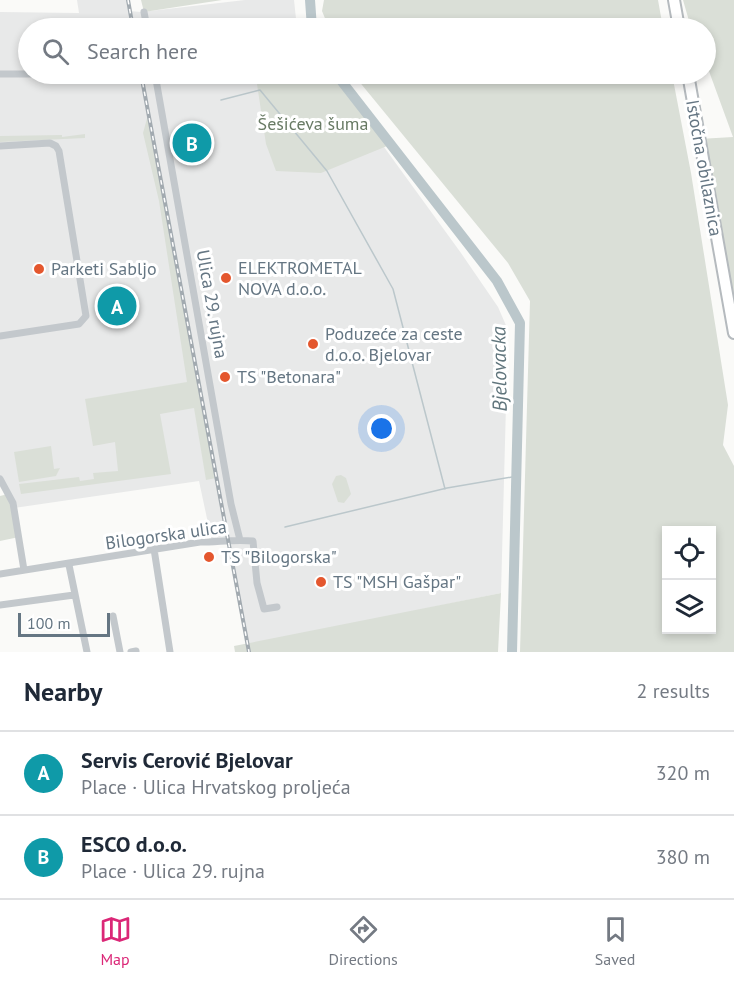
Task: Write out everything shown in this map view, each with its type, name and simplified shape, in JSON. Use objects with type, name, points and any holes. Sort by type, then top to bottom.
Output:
[{"type":"main road","points":[[674,0],[677,18]]},
{"type":"main road","name":"Istočna obilaznica","points":[[690,84],[734,333]]},
{"type":"street","points":[[144,12],[145,18]]},
{"type":"street","points":[[0,74],[18,74]]},
{"type":"street","name":"Ulica 29. rujna","points":[[157,84],[231,504],[240,540]]},
{"type":"street","points":[[0,146],[50,143],[59,151],[86,316],[80,324],[0,336]]},
{"type":"street","points":[[0,479],[13,503],[24,570]]},
{"type":"street","name":"Bilogorska ulica","points":[[0,574],[69,565],[200,542],[253,541],[257,583],[264,609],[278,607]]},
{"type":"street","points":[[153,549],[170,652]]},
{"type":"street","points":[[69,565],[87,652]]},
{"type":"street","points":[[0,605],[74,595]]},
{"type":"street","points":[[112,616],[120,652]]},
{"type":"shaded area","points":[[77,0],[128,0],[129,11],[141,12],[245,0],[294,0],[296,18],[18,18],[18,84],[330,84],[384,147],[461,253],[498,307],[508,330],[501,593],[248,645],[228,543],[212,542],[199,481],[14,508],[0,479],[0,12],[79,13]]},
{"type":"green space","points":[[141,0],[222,0],[144,12]]},
{"type":"green space","points":[[324,0],[658,0],[661,18],[325,18],[322,11]]},
{"type":"green space","points":[[683,0],[734,0],[734,333],[699,139],[733,137],[714,84],[716,84],[716,18],[688,18]]},
{"type":"green space","name":"Šešićeva šuma","points":[[257,84],[344,84],[392,144],[321,173],[276,171],[266,144]]},
{"type":"green space","points":[[361,84],[674,84],[691,173],[728,405],[723,445],[734,466],[734,652],[520,652],[530,301],[508,263]]},
{"type":"green space","points":[[148,115],[216,478],[206,480],[194,408],[160,414],[171,474],[21,494],[19,484],[79,477],[80,481],[94,479],[93,473],[118,471],[115,442],[93,446],[85,399],[187,382],[159,201],[143,133]]},
{"type":"green space","points":[[85,134],[85,138],[0,142],[0,136],[62,135],[62,137]]},
{"type":"green space","points":[[51,446],[54,469],[60,468],[56,476],[19,482],[14,452]]},
{"type":"green space","points":[[341,475],[346,478],[351,494],[344,503],[338,502],[332,484],[336,476]]},
{"type":"green space","points":[[8,494],[19,537],[0,541],[0,496]]},
{"type":"green space","points":[[501,593],[498,652],[235,652],[234,646]]},
{"type":"waterway","name":"Bjelovacka","points":[[310,0],[311,18]]},
{"type":"waterway","name":"Bjelovacka","points":[[344,84],[497,281],[520,323],[512,652]]},
{"type":"waterway","points":[[221,100],[260,90],[327,171],[393,289],[445,489]]},
{"type":"waterway","points":[[285,527],[447,488],[518,476]]},
{"type":"railway","points":[[128,0],[131,18]]},
{"type":"railway","points":[[143,84],[249,652]]},
{"type":"place","name":"ESCO d.o.o.","points":[[192,143]]},
{"type":"place","name":"Parketi Sabljo","points":[[39,269]]},
{"type":"place","name":"ELEKTROMETAL NOVA d.o.o.","points":[[226,278]]},
{"type":"place","name":"Servis Cerović Bjelovar","points":[[117,306]]},
{"type":"place","name":"Poduzeće za ceste d.o.o. Bjelovar","points":[[313,344]]},
{"type":"place","name":"TS \"Betonara\"","points":[[225,377]]},
{"type":"place","name":"TS \"Bilogorska\"","points":[[209,557]]},
{"type":"place","name":"TS \"MSH Gašpar\"","points":[[321,582]]}]
